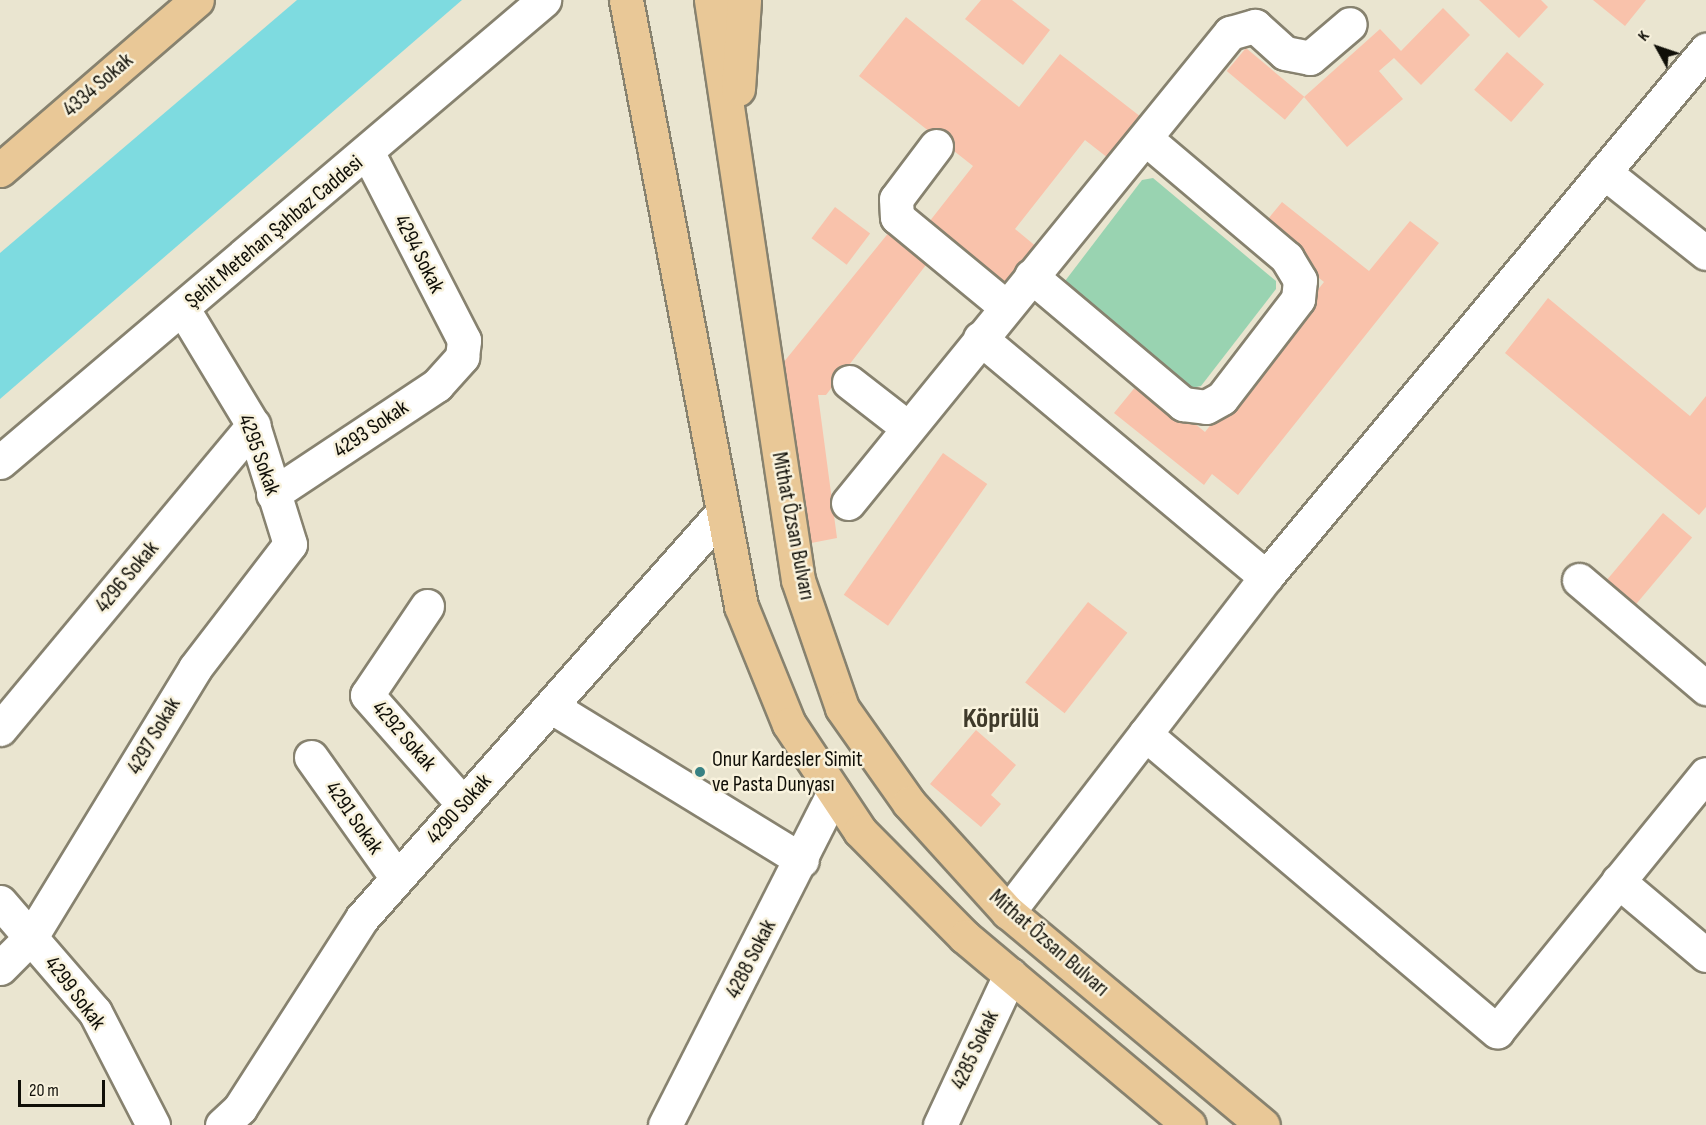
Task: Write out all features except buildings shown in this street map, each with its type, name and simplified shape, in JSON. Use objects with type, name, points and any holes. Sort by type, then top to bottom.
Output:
[{"type":"main road","name":"4334 Sokak","points":[[0,170],[196,0]]},
{"type":"main road","points":[[626,0],[741,606],[789,724],[860,831],[1010,975],[1189,1125]]},
{"type":"main road","name":"Mithat Özsan Bulvarı","points":[[711,0],[798,579],[842,708],[909,803],[1008,912],[1263,1125]]},
{"type":"main road","points":[[734,150],[744,0]]},
{"type":"street","name":"Şehit Metehan Şahbaz Caddesi","points":[[0,462],[368,153],[544,0]]},
{"type":"street","points":[[848,502],[980,338],[1146,139],[1230,33],[1255,26],[1285,53],[1310,58],[1350,24]]},
{"type":"street","points":[[1008,912],[1266,577],[1706,50]]},
{"type":"street","points":[[1031,276],[1183,404],[1206,408],[1222,398],[1298,299],[1300,280],[1287,258],[1146,139]]},
{"type":"street","points":[[936,146],[896,199],[897,217],[1006,307]]},
{"type":"street","name":"4294 Sokak","points":[[368,153],[464,340],[462,357]]},
{"type":"street","points":[[1604,172],[1706,253]]},
{"type":"street","name":"4295 Sokak","points":[[183,309],[253,425],[290,544]]},
{"type":"street","points":[[980,338],[1266,577]]},
{"type":"street","name":"4293 Sokak","points":[[273,494],[437,385],[462,357]]},
{"type":"street","points":[[849,382],[908,428]]},
{"type":"street","name":"4296 Sokak","points":[[0,729],[253,425]]},
{"type":"street","name":"4290 Sokak","points":[[222,1125],[240,1108],[362,918],[552,707],[722,513]]},
{"type":"street","name":"4297 Sokak","points":[[0,968],[31,937],[195,668],[290,544]]},
{"type":"street","points":[[1579,580],[1706,688]]},
{"type":"street","name":"4292 Sokak","points":[[427,606],[367,695],[463,804]]},
{"type":"street","points":[[552,707],[802,860]]},
{"type":"street","points":[[1145,734],[1497,1031],[1706,774]]},
{"type":"street","name":"4291 Sokak","points":[[311,757],[397,878]]},
{"type":"street","name":"4288 Sokak","points":[[665,1125],[802,860],[834,792]]},
{"type":"street","points":[[1618,881],[1706,955]]},
{"type":"street","name":"4299 Sokak","points":[[0,902],[95,1012],[153,1125]]},
{"type":"street","name":"4285 Sokak","points":[[940,1125],[1010,975]]},
{"type":"green space","points":[[1153,178],[1276,281],[1276,289],[1201,386],[1182,389],[1062,285],[1142,180]]},
{"type":"water","points":[[297,0],[462,0],[0,399],[0,253]]},
{"type":"place","name":"Onur Kardesler Simit ve Pasta Dunyası","points":[[700,772]]},
{"type":"district","name":"Köprülü","points":[[1001,719]]}]
